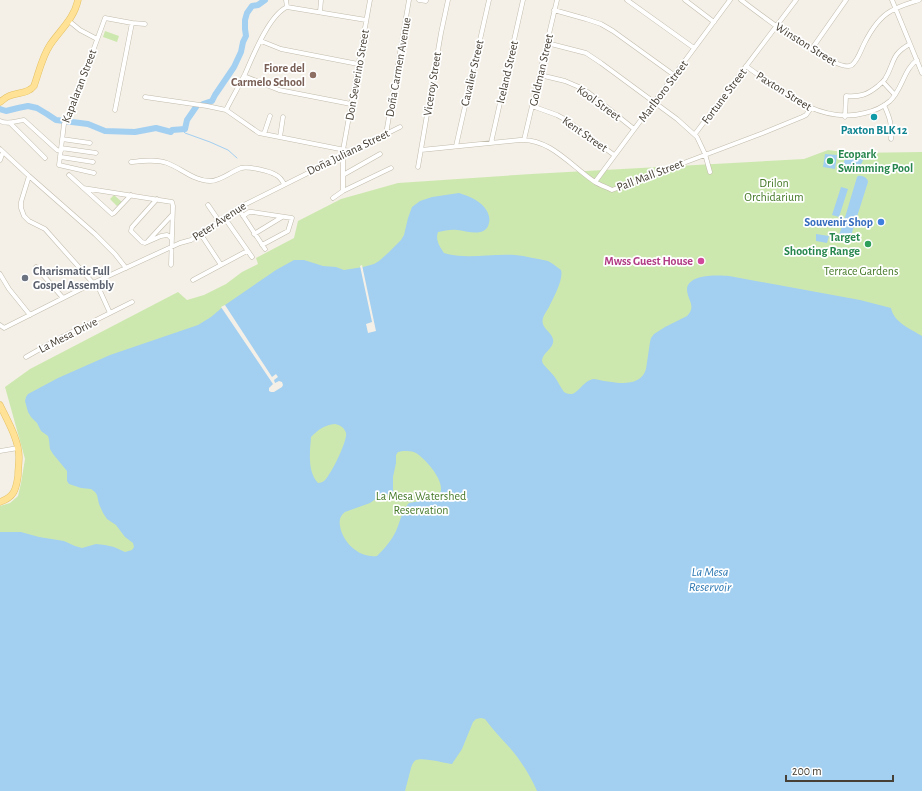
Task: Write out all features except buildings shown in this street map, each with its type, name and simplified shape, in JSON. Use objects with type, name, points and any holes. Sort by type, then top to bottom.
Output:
[{"type":"main road","points":[[0,102],[7,97],[26,92],[34,86],[49,45],[69,21],[74,13],[78,0]]},
{"type":"main road","points":[[0,405],[13,434],[18,448],[19,457],[15,489],[10,497],[0,502]]},
{"type":"street","points":[[286,0],[287,7]]},
{"type":"street","points":[[320,12],[321,0]]},
{"type":"street","name":"Don Severino Street","points":[[343,150],[370,0]]},
{"type":"street","name":"Doña Carmen Avenue","points":[[386,134],[409,0]]},
{"type":"street","points":[[419,0],[426,1]]},
{"type":"street","name":"Viceroy Street","points":[[418,167],[448,0]]},
{"type":"street","name":"Cavalier Street","points":[[456,146],[489,0]]},
{"type":"street","name":"Iceland Street","points":[[491,143],[523,0]]},
{"type":"street","name":"Goldman Street","points":[[524,140],[557,0]]},
{"type":"street","points":[[627,0],[694,48]]},
{"type":"street","points":[[685,0],[714,22]]},
{"type":"street","name":"Marlboro Street","points":[[595,182],[730,0]]},
{"type":"street","name":"Winston Street","points":[[741,0],[811,50],[841,65],[850,66],[855,61],[873,28],[885,15],[919,0]]},
{"type":"street","name":"Fortune Street","points":[[695,134],[796,0]]},
{"type":"street","points":[[811,50],[846,0]]},
{"type":"street","points":[[892,0],[922,73]]},
{"type":"street","points":[[226,110],[266,29],[283,8],[287,7],[366,20]]},
{"type":"street","points":[[554,10],[601,24],[674,75]]},
{"type":"street","points":[[97,39],[105,18],[144,24]]},
{"type":"street","name":"Kapalaran Street","points":[[69,21],[80,30],[97,39],[77,91],[73,106],[65,122],[61,157],[58,164],[60,166],[94,173]]},
{"type":"street","points":[[115,110],[132,23]]},
{"type":"street","points":[[261,41],[281,49],[358,64]]},
{"type":"street","points":[[547,43],[586,53],[601,62],[677,119],[695,134],[701,142],[710,172]]},
{"type":"street","points":[[845,117],[846,96],[864,95],[883,82],[895,56],[900,50],[910,44]]},
{"type":"street","name":"Paxton Street","points":[[746,66],[782,91],[811,108],[845,117],[867,113],[890,101],[900,88],[907,72],[916,60]]},
{"type":"street","name":"Kool Street","points":[[540,75],[565,81],[589,93],[634,129]]},
{"type":"street","points":[[244,76],[279,90],[351,104]]},
{"type":"street","points":[[883,82],[895,95]]},
{"type":"street","points":[[145,97],[226,110],[259,133],[350,151]]},
{"type":"street","points":[[884,105],[890,119],[891,139]]},
{"type":"street","name":"Kent Street","points":[[532,106],[557,115],[568,121],[614,155]]},
{"type":"street","name":"Pall Mall Street","points":[[421,150],[524,140],[547,147],[559,154],[595,182],[612,190],[802,117],[811,108]]},
{"type":"street","points":[[264,134],[270,116]]},
{"type":"street","points":[[280,137],[283,117]]},
{"type":"street","points":[[0,120],[5,123],[24,120],[57,150],[61,149],[96,153]]},
{"type":"street","points":[[10,123],[45,158]]},
{"type":"street","name":"Doña Juliana Street","points":[[297,178],[400,127]]},
{"type":"street","points":[[62,139],[90,143]]},
{"type":"street","points":[[334,148],[339,152],[338,158]]},
{"type":"street","points":[[0,160],[2,150]]},
{"type":"street","points":[[2,150],[106,244],[126,268]]},
{"type":"street","points":[[343,174],[380,154]]},
{"type":"street","points":[[343,155],[343,191]]},
{"type":"street","points":[[61,157],[93,162]]},
{"type":"street","points":[[131,162],[150,161],[165,163],[204,180],[211,181],[218,180],[245,167],[272,172],[282,179],[284,184]]},
{"type":"street","points":[[333,198],[343,191],[391,168]]},
{"type":"street","points":[[69,175],[112,214],[131,195]]},
{"type":"street","name":"La Mesa Drive","points":[[29,176],[21,202],[21,208],[25,219],[45,229],[94,283],[110,313]]},
{"type":"street","name":"Peter Avenue","points":[[0,325],[4,328],[180,242],[190,240],[238,208],[297,178]]},
{"type":"street","points":[[83,188],[172,202],[171,265]]},
{"type":"street","points":[[157,199],[131,228],[131,232],[145,243],[167,235],[172,240]]},
{"type":"street","points":[[208,205],[218,221]]},
{"type":"street","points":[[238,208],[265,249]]},
{"type":"street","points":[[243,216],[249,212],[252,212],[292,218],[288,231],[262,245]]},
{"type":"street","points":[[147,242],[172,214]]},
{"type":"street","points":[[224,217],[252,257]]},
{"type":"street","points":[[254,234],[282,217]]},
{"type":"street","points":[[200,233],[221,265]]},
{"type":"street","points":[[193,280],[247,250]]},
{"type":"street","points":[[36,267],[63,298]]},
{"type":"street","points":[[0,274],[9,290],[30,315]]},
{"type":"street","name":"La Mesa Drive","points":[[26,357],[56,340],[132,302]]},
{"type":"street","points":[[0,451],[18,448]]},
{"type":"green space","points":[[105,31],[119,36],[117,42],[103,37]]},
{"type":"green space","name":"La Mesa Reservoir","points":[[828,150],[851,153],[922,152],[922,791],[0,791],[0,506],[10,503],[18,496],[25,459],[5,387],[30,369],[178,292],[187,300],[204,295],[226,284],[242,272],[258,264],[256,258],[294,238],[298,221],[341,199],[398,183],[804,159]]},
{"type":"green space","points":[[114,195],[122,202],[117,206],[110,199]]},
{"type":"water","name":"Ecopark Swimming Pool","points":[[825,154],[837,155],[835,169],[823,167]]},
{"type":"water","points":[[853,156],[858,156],[863,160],[861,164],[856,167],[849,164],[846,166],[844,161],[846,159],[849,160]]},
{"type":"water","points":[[858,176],[864,177],[868,182],[849,242],[847,243],[839,240],[838,238]]},
{"type":"water","points":[[841,187],[848,189],[839,217],[832,215]]},
{"type":"water","name":"La Mesa Reservoir","points":[[459,193],[482,205],[487,211],[489,217],[487,228],[484,231],[471,232],[452,230],[438,232],[438,241],[444,253],[461,256],[519,255],[548,261],[561,270],[562,274],[558,289],[542,321],[544,327],[552,336],[553,342],[542,360],[543,364],[554,376],[564,392],[568,394],[573,394],[587,382],[594,379],[624,383],[638,380],[643,376],[646,369],[651,338],[654,334],[665,327],[687,316],[691,309],[687,293],[689,284],[692,280],[704,276],[729,276],[860,300],[891,308],[899,322],[922,336],[922,791],[537,791],[522,763],[485,719],[481,718],[476,719],[473,722],[462,749],[452,764],[434,760],[416,760],[411,768],[405,791],[0,791],[0,532],[21,532],[39,537],[64,541],[82,548],[96,544],[114,547],[125,552],[132,550],[134,547],[133,543],[125,537],[116,525],[107,519],[99,504],[95,492],[91,489],[81,488],[69,484],[67,481],[67,471],[50,449],[48,436],[41,431],[37,423],[28,412],[25,401],[28,394],[58,378],[110,355],[198,325],[276,270],[294,260],[304,260],[323,266],[336,267],[344,270],[374,264],[401,240],[404,235],[412,207],[420,201],[432,197]],"holes":[[[335,424],[344,429],[346,437],[338,458],[327,478],[318,483],[314,478],[311,467],[311,437],[322,428]],[[411,451],[416,453],[426,461],[440,481],[440,494],[435,498],[409,503],[394,534],[385,547],[377,556],[364,555],[348,543],[340,526],[340,518],[345,512],[370,503],[381,495],[393,493],[393,477],[396,455],[398,452]]]},
{"type":"water","points":[[816,234],[829,236],[827,243],[816,241]]},
{"type":"pier","points":[[362,265],[376,331],[368,333],[366,324],[372,322],[360,266]]},
{"type":"pier","points":[[225,305],[272,377],[276,374],[278,377],[274,380],[275,383],[279,381],[282,382],[282,387],[274,392],[269,391],[269,388],[273,384],[221,307]]},
{"type":"waterway","points":[[203,104],[212,101],[234,67],[246,36],[245,20],[247,13],[252,6],[258,5],[265,0]]},
{"type":"waterway","points":[[0,109],[6,111],[28,106],[37,108],[56,120],[88,124],[105,131],[135,132],[156,128],[171,132],[172,130],[185,129],[187,120],[196,107]]},
{"type":"waterway","points":[[181,129],[185,133],[228,150],[237,158]]},
{"type":"place","name":"Fiore del Carmelo School","points":[[313,75]]},
{"type":"place","name":"Paxton BLK 12","points":[[874,117]]},
{"type":"place","name":"Ecopark Swimming Pool","points":[[830,161]]},
{"type":"place","name":"Souvenir Shop","points":[[881,222]]},
{"type":"place","name":"Target Shooting Range","points":[[868,244]]},
{"type":"place","name":"Mwss Guest House","points":[[701,261]]},
{"type":"place","name":"Charismatic Full Gospel Assembly","points":[[25,278]]},
{"type":"park label","name":"Drilon Orchidarium","points":[[774,190]]},
{"type":"park label","name":"Terrace Gardens","points":[[861,271]]},
{"type":"park label","name":"La Mesa Watershed Reservation","points":[[421,503]]}]
